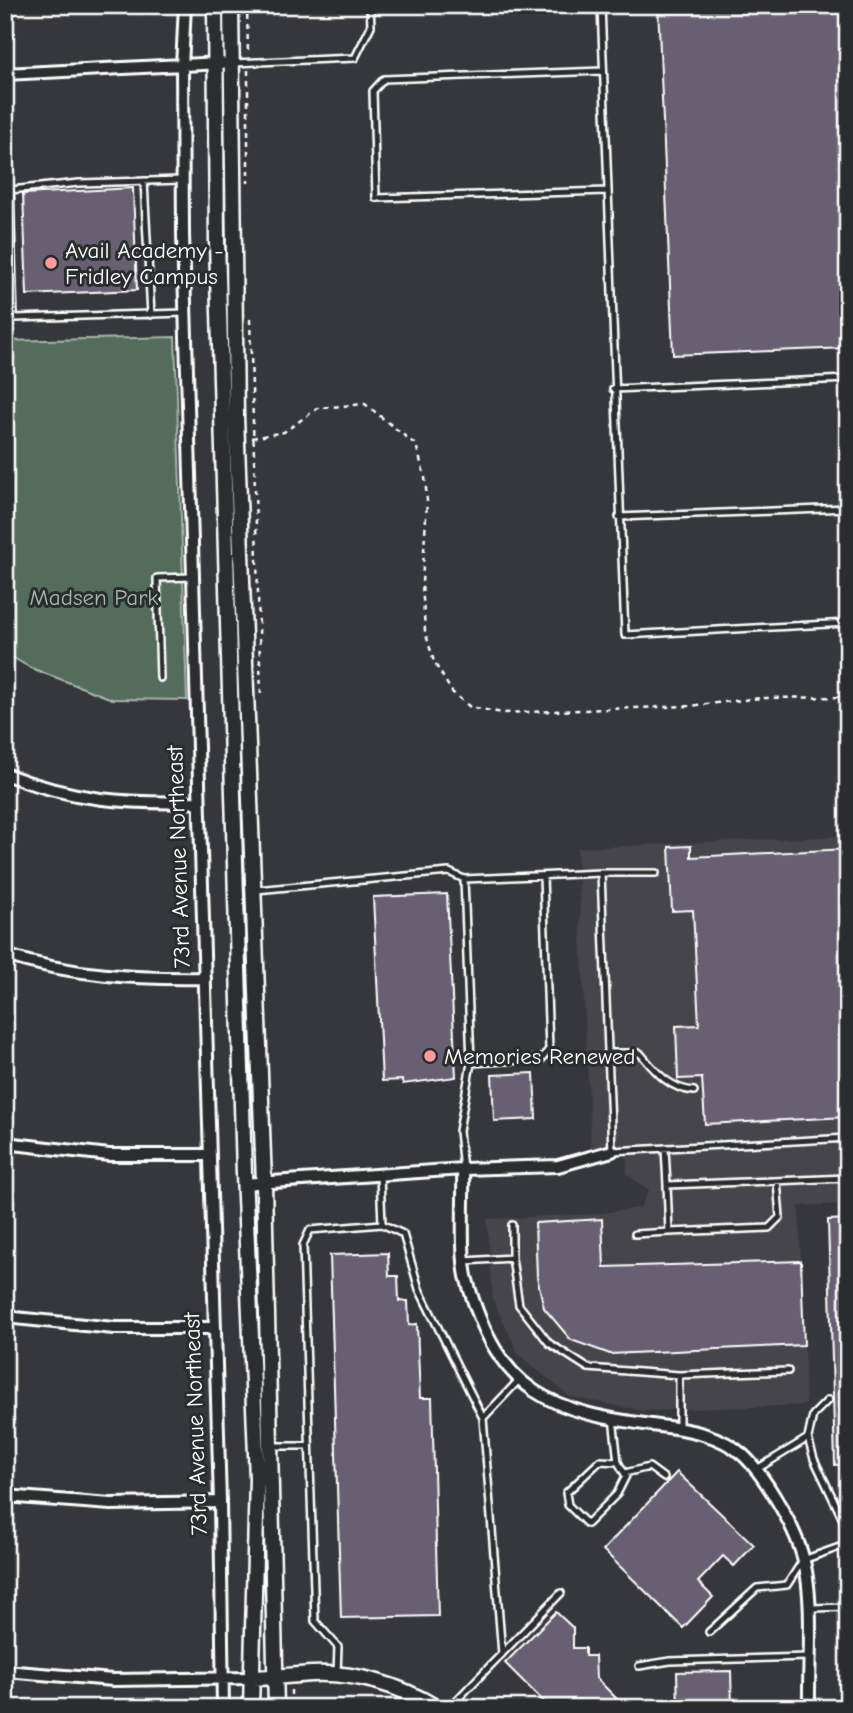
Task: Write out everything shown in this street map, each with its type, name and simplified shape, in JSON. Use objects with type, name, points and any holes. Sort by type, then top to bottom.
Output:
[{"type":"street","name":"73rd Avenue Northeast","points":[[185,5],[182,180],[220,1502],[223,1708]]},
{"type":"street","points":[[215,5],[217,242],[244,1184],[263,1446],[276,1708]]},
{"type":"street","points":[[231,5],[237,439],[264,1183],[263,1446],[251,1708]]},
{"type":"street","points":[[5,74],[232,63]]},
{"type":"street","points":[[5,774],[38,787],[93,800],[133,804],[199,802]]},
{"type":"street","points":[[5,955],[50,969],[126,977],[205,978]]},
{"type":"street","points":[[5,1143],[109,1155],[210,1155]]},
{"type":"street","points":[[244,1184],[463,1169],[558,1167],[612,1151]]},
{"type":"street","points":[[463,1169],[466,1277],[491,1346],[525,1387],[574,1411],[696,1430],[743,1455],[784,1511],[808,1578],[809,1708]]},
{"type":"street","points":[[5,1317],[114,1328],[214,1328]]},
{"type":"street","points":[[5,1496],[111,1504],[220,1502]]},
{"type":"street","points":[[5,1671],[113,1680],[275,1678],[313,1674],[337,1676],[376,1681],[411,1692],[437,1708]]},
{"type":"lane","points":[[232,63],[355,58],[371,26],[370,5]]},
{"type":"lane","points":[[601,5],[613,389],[625,635],[848,623]]},
{"type":"lane","points":[[603,71],[384,79],[373,91],[376,198],[607,191]]},
{"type":"lane","points":[[182,180],[22,187],[10,190],[8,202],[14,318],[185,313]]},
{"type":"lane","points":[[144,181],[151,315]]},
{"type":"lane","points":[[613,389],[848,379]]},
{"type":"lane","points":[[619,517],[848,508]]},
{"type":"lane","points":[[160,678],[157,578],[192,577]]},
{"type":"lane","points":[[254,890],[449,872],[464,879],[656,873]]},
{"type":"lane","points":[[601,873],[612,1151],[848,1138]]},
{"type":"lane","points":[[471,1063],[542,1059],[550,1049],[542,876]]},
{"type":"lane","points":[[463,1169],[459,1131],[471,1063],[464,879]]},
{"type":"lane","points":[[607,1053],[640,1053],[662,1079],[683,1090],[694,1091]]},
{"type":"lane","points":[[665,1148],[670,1232]]},
{"type":"lane","points":[[380,1174],[382,1224]]},
{"type":"lane","points":[[667,1185],[848,1178]]},
{"type":"lane","points":[[635,1234],[769,1228],[780,1217],[777,1181]]},
{"type":"lane","points":[[337,1676],[338,1647],[314,1621],[303,1245],[310,1230],[382,1224],[404,1234],[419,1289],[483,1418],[502,1654]]},
{"type":"lane","points":[[512,1225],[512,1258],[519,1305],[549,1343],[588,1367],[679,1375],[788,1371]]},
{"type":"lane","points":[[465,1261],[512,1258]]},
{"type":"lane","points":[[679,1375],[679,1428]]},
{"type":"lane","points":[[483,1418],[519,1380]]},
{"type":"lane","points":[[828,1400],[813,1415],[808,1438],[814,1459],[848,1530]]},
{"type":"lane","points":[[612,1418],[618,1462],[625,1473]]},
{"type":"lane","points":[[754,1471],[808,1438]]},
{"type":"lane","points":[[263,1446],[307,1446]]},
{"type":"lane","points":[[618,1462],[600,1461],[566,1493],[568,1505],[587,1524],[617,1494],[625,1473]]},
{"type":"lane","points":[[625,1473],[649,1467],[664,1478]]},
{"type":"lane","points":[[709,1632],[757,1588],[787,1585],[803,1560],[848,1544]]},
{"type":"lane","points":[[449,1708],[561,1593]]},
{"type":"lane","points":[[808,1608],[848,1606]]},
{"type":"lane","points":[[639,1666],[670,1661],[808,1657]]},
{"type":"path","points":[[237,439],[285,432],[318,408],[365,404],[416,445],[425,477],[427,501],[422,583],[425,631],[434,662],[452,692],[470,707],[502,713],[689,706],[761,698],[848,697]]},
{"type":"shaded area","points":[[848,836],[848,1204],[799,1206],[806,1405],[644,1411],[570,1397],[519,1355],[493,1300],[487,1219],[594,1214],[640,1208],[649,1190],[627,1174],[626,1146],[591,1147],[577,848]]},
{"type":"green space","name":"Madsen Park","points":[[175,337],[187,700],[112,699],[31,668],[5,653],[5,341]]},
{"type":"building","points":[[658,5],[848,5],[848,348],[673,355]]},
{"type":"building","points":[[133,188],[137,290],[27,295],[23,194]]},
{"type":"building","points":[[691,846],[691,857],[848,849],[848,1117],[705,1124],[702,1078],[678,1079],[676,1026],[699,1025],[693,910],[672,911],[669,847]]},
{"type":"building","points":[[447,894],[456,1077],[403,1084],[402,1080],[382,1081],[373,897]]},
{"type":"building","points":[[534,1073],[536,1119],[494,1121],[492,1075]]},
{"type":"building","points":[[602,1219],[604,1267],[801,1261],[804,1345],[610,1354],[571,1340],[544,1308],[537,1277],[535,1223]]},
{"type":"building","points":[[848,1219],[848,1464],[835,1465],[828,1220]]},
{"type":"building","points":[[388,1253],[389,1276],[398,1276],[399,1301],[408,1301],[409,1325],[417,1324],[420,1398],[432,1398],[438,1616],[341,1618],[330,1255]]},
{"type":"building","points":[[677,1472],[754,1545],[734,1566],[723,1556],[698,1582],[713,1597],[683,1628],[603,1550]]},
{"type":"building","points":[[556,1612],[573,1628],[573,1648],[585,1648],[585,1656],[595,1656],[596,1678],[626,1708],[550,1708],[505,1663]]},
{"type":"building","points":[[731,1671],[732,1708],[678,1708],[677,1672]]},
{"type":"place","name":"Avail Academy - Fridley Campus","points":[[51,263]]},
{"type":"place","name":"Memories Renewed","points":[[430,1056]]}]
